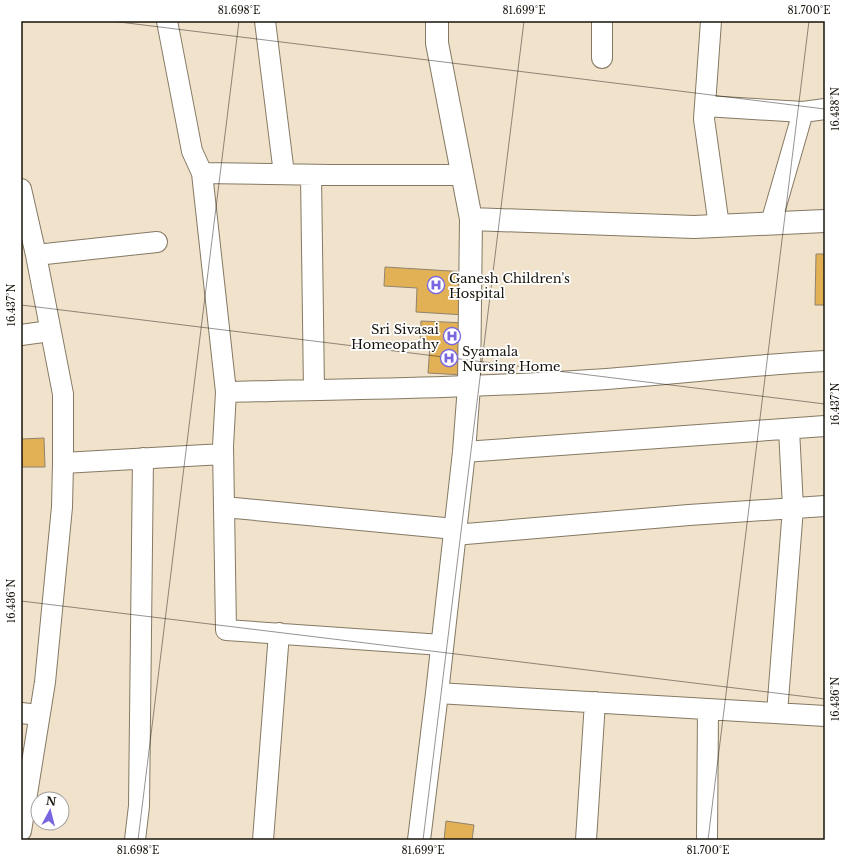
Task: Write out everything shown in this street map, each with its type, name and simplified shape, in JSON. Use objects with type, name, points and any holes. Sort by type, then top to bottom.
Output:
[{"type":"street","points":[[167,21],[192,151],[202,173],[226,392],[223,454],[226,630],[442,645]]},
{"type":"street","points":[[265,21],[284,174]]},
{"type":"street","points":[[419,840],[464,452],[469,386],[470,219],[437,43],[437,21]]},
{"type":"street","points":[[602,21],[602,58]]},
{"type":"street","points":[[712,21],[704,119],[719,226]]},
{"type":"street","points":[[706,106],[803,112],[824,106]]},
{"type":"street","points":[[771,223],[803,112]]},
{"type":"street","points":[[202,173],[462,175]]},
{"type":"street","points":[[311,175],[314,390]]},
{"type":"street","points":[[21,189],[36,254],[63,394],[62,507],[45,682],[30,714],[21,831]]},
{"type":"street","points":[[470,219],[686,226],[825,221]]},
{"type":"street","points":[[36,254],[157,242]]},
{"type":"street","points":[[21,335],[50,331]]},
{"type":"street","points":[[226,392],[469,386],[590,380],[825,360]]},
{"type":"street","points":[[464,452],[825,426]]},
{"type":"street","points":[[777,713],[793,508],[789,429]]},
{"type":"street","points":[[63,463],[223,454]]},
{"type":"street","points":[[135,840],[139,806],[143,458]]},
{"type":"street","points":[[224,507],[454,532],[825,506]]},
{"type":"street","points":[[263,840],[279,633]]},
{"type":"street","points":[[437,693],[825,716]]},
{"type":"street","points":[[586,840],[595,702]]},
{"type":"street","points":[[707,840],[708,709]]},
{"type":"building","points":[[816,254],[825,254],[825,305],[815,305]]},
{"type":"building","points":[[385,267],[467,272],[465,315],[416,312],[417,288],[384,286]]},
{"type":"building","points":[[421,321],[467,323],[464,375],[428,373],[430,345],[420,344]]},
{"type":"building","points":[[44,438],[45,467],[22,467],[21,439]]},
{"type":"building","points":[[446,821],[474,825],[472,840],[444,840]]},
{"type":"place","name":"Ganesh Children's Hospital","points":[[436,285]]},
{"type":"place","name":"Sri Sivasai Homeopathy","points":[[452,336]]},
{"type":"place","name":"Syamala Nursing Home","points":[[449,358]]}]
